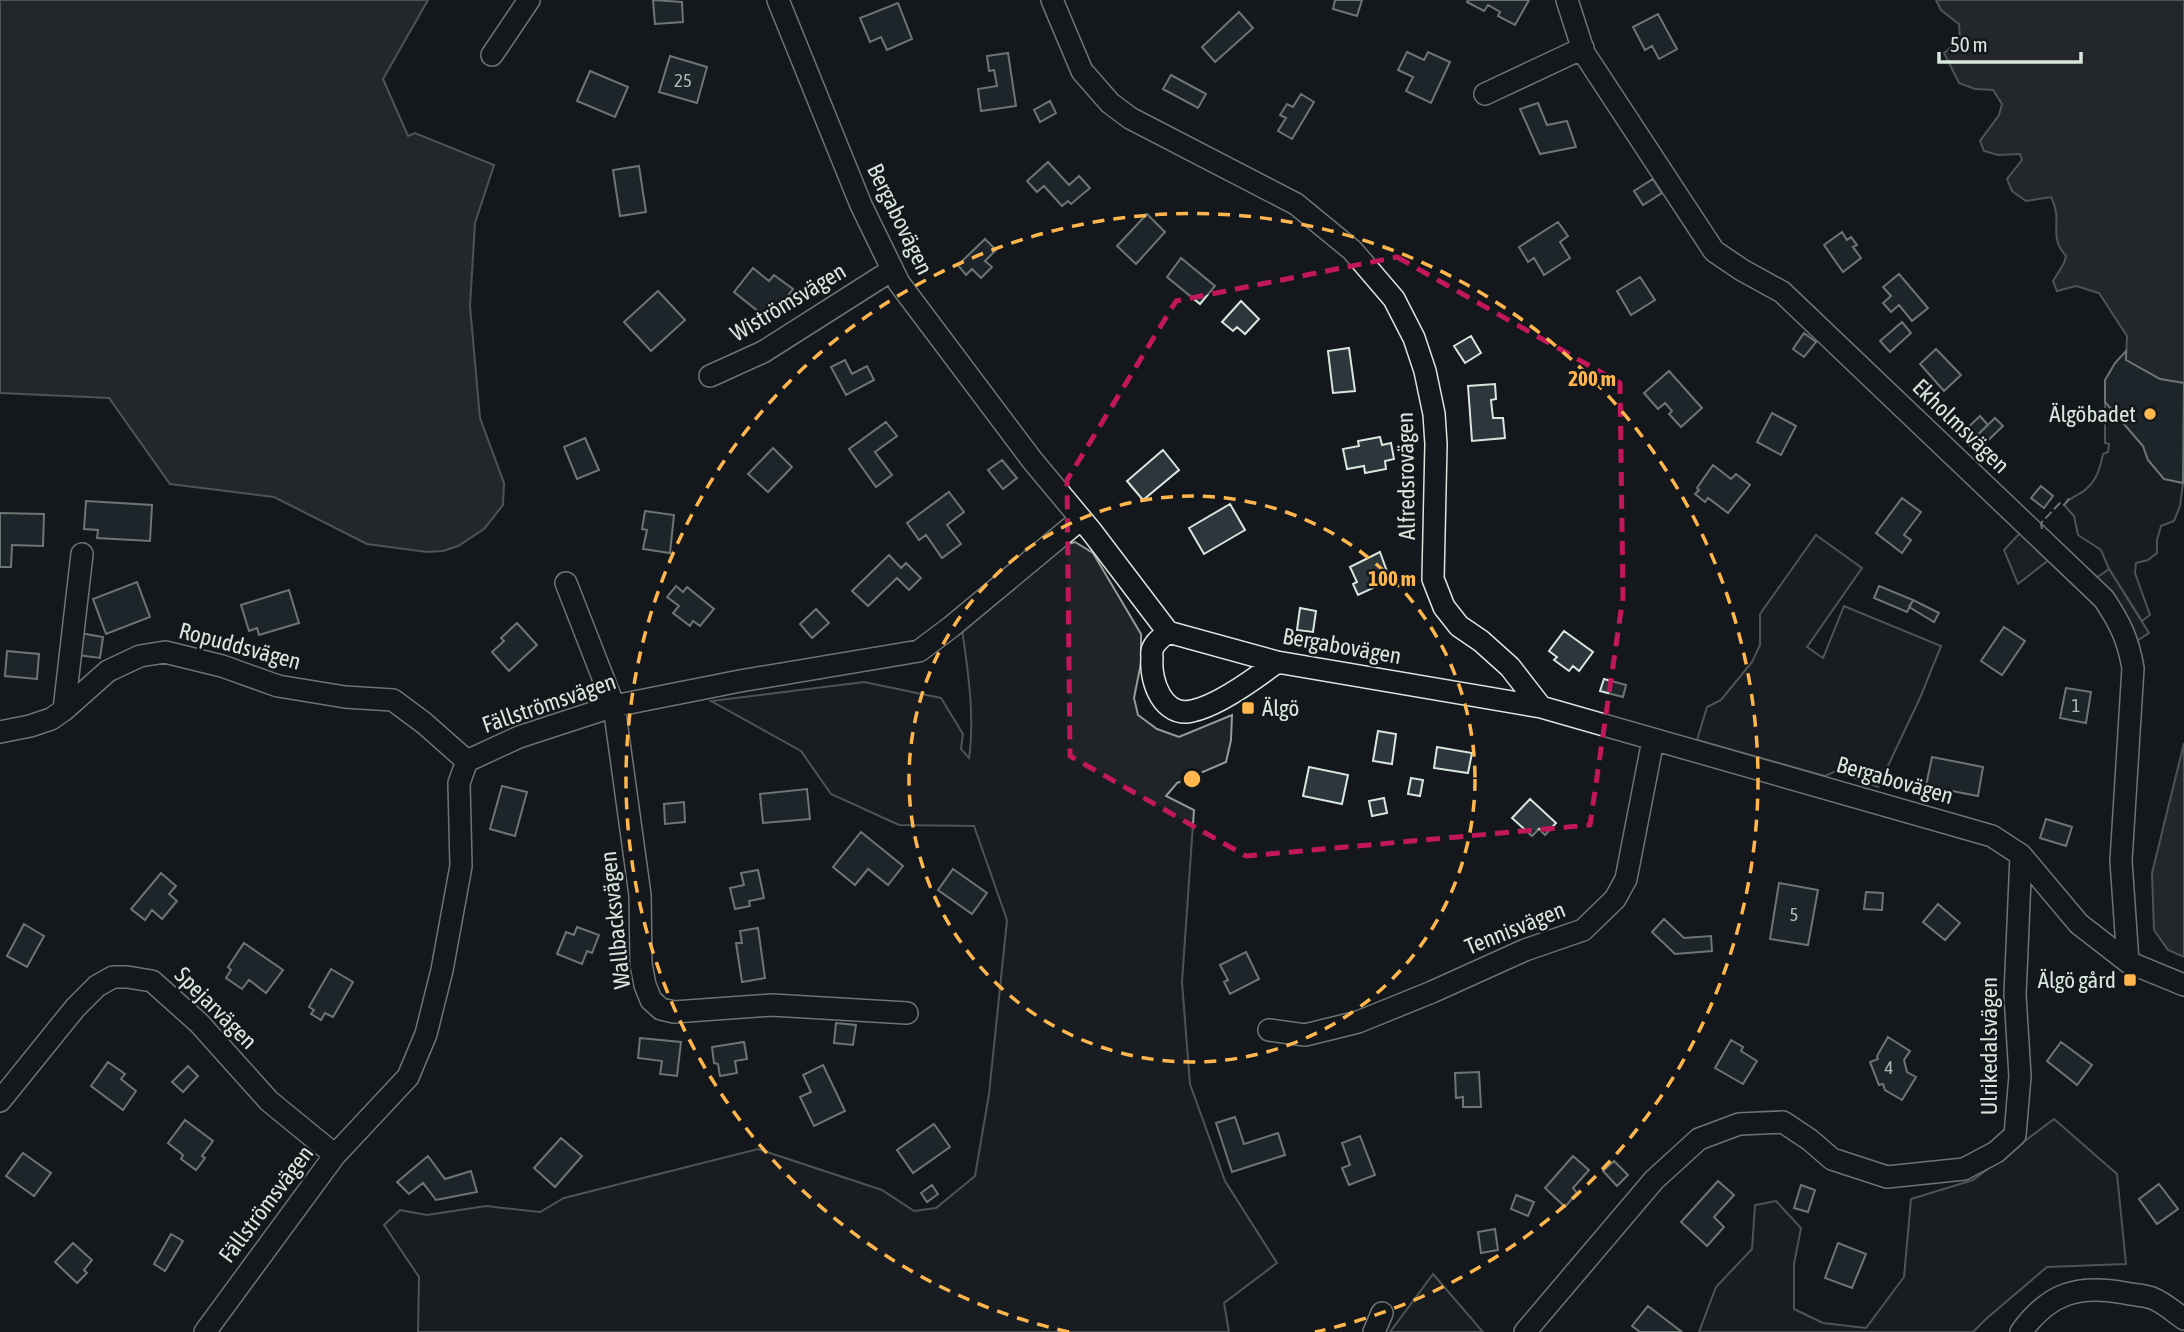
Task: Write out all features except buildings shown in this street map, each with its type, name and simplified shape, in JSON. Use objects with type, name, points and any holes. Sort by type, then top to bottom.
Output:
[{"type":"street","points":[[492,55],[528,0]]},
{"type":"street","name":"Bergabovägen","points":[[778,0],[860,205],[892,270],[907,294],[1024,449],[1168,632],[1277,662],[1541,707],[1992,836],[2021,855],[2079,923],[2128,962],[2184,985]]},
{"type":"street","name":"Alfredsrovägen","points":[[1052,0],[1082,71],[1110,103],[1130,118],[1296,204],[1352,250],[1394,299],[1414,338],[1425,371],[1434,414],[1436,444],[1433,579],[1444,607],[1459,626],[1481,640],[1510,667],[1541,707]]},
{"type":"street","name":"Ekholmsvägen","points":[[1567,0],[1583,48],[1714,251],[1782,292],[2104,598],[2121,624],[2129,645],[2133,668],[2121,861],[2128,962]]},
{"type":"street","points":[[1485,94],[1583,48]]},
{"type":"street","name":"Wiströmsvägen","points":[[710,376],[763,352],[892,270]]},
{"type":"street","name":"Fällströmsvägen","points":[[205,1332],[335,1155],[408,1077],[426,1034],[442,970],[461,866],[459,783],[467,761],[519,737],[614,706],[740,681],[919,651],[1081,519]]},
{"type":"street","points":[[64,710],[82,554]]},
{"type":"street","name":"Wallbacksvägen","points":[[566,583],[614,706],[640,895],[641,964],[645,985],[652,1000],[661,1009],[674,1012],[772,1005],[907,1013]]},
{"type":"street","points":[[1168,632],[1153,648],[1151,671],[1157,693],[1172,708],[1190,712],[1200,708],[1250,682],[1277,662]]},
{"type":"street","name":"Ropuddsvägen","points":[[0,732],[51,719],[108,671],[140,656],[165,652],[222,666],[278,686],[393,700],[467,761]]},
{"type":"street","name":"Tennisvägen","points":[[1269,1030],[1305,1035],[1358,1022],[1525,950],[1583,930],[1615,899],[1626,879],[1654,740]]},
{"type":"street","name":"Ulrikedalsvägen","points":[[1525,1332],[1654,1180],[1699,1139],[1738,1124],[1783,1122],[1832,1159],[1887,1177],[1964,1169],[1996,1152],[2015,1135],[2020,1076],[2015,995],[2021,855]]},
{"type":"street","name":"Spejarvägen","points":[[0,1101],[75,1007],[97,986],[113,977],[128,977],[152,981],[199,1023],[269,1101],[335,1155]]},
{"type":"street","points":[[2021,1332],[2032,1317],[2052,1300],[2076,1290],[2103,1289],[2154,1298],[2184,1319]]},
{"type":"highlighted area","points":[[1397,257],[1620,383],[1623,597],[1590,825],[1246,856],[1070,756],[1067,480],[1176,301]]},
{"type":"shaded area","points":[[0,0],[428,0],[383,79],[408,136],[415,133],[494,165],[475,223],[470,306],[480,418],[504,483],[503,505],[484,529],[458,546],[443,551],[427,552],[367,544],[274,497],[170,484],[109,398],[0,393]]},
{"type":"shaded area","points":[[1936,0],[2184,0],[2184,383],[2160,379],[2126,360],[2127,336],[2099,293],[2076,286],[2057,291],[2053,281],[2066,256],[2057,241],[2055,206],[2051,197],[2026,201],[2012,191],[2007,179],[2022,160],[2020,154],[1998,155],[1984,151],[1980,141],[1999,115],[2002,104],[1993,90],[1975,89],[1959,83],[1944,53],[1960,40],[1959,24],[1941,10]]},
{"type":"shaded area","points":[[2105,402],[2143,446],[2148,460],[2164,478],[2183,483],[2180,506],[2174,521],[2161,526],[2157,553],[2148,560],[2136,563],[2135,573],[2150,615],[2142,621],[2109,569],[2101,550],[2078,535],[2074,516],[2064,505],[2093,482],[2103,454],[2108,452],[2109,444],[2105,443]]},
{"type":"shaded area","points":[[2021,532],[2050,559],[2018,584],[2004,550]]},
{"type":"shaded area","points":[[1816,535],[1862,568],[1807,647],[1823,658],[1844,606],[1941,646],[1878,787],[1836,771],[1825,776],[1697,740],[1707,707],[1721,700],[1752,662],[1760,645],[1760,614]]},
{"type":"shaded area","points":[[1075,542],[1093,553],[1141,634],[1141,663],[1134,698],[1138,715],[1157,729],[1179,737],[1232,715],[1231,740],[1226,762],[1177,783],[1166,796],[1194,810],[1182,982],[1190,1084],[1225,1181],[1277,1263],[1224,1303],[1229,1332],[418,1332],[419,1277],[384,1225],[400,1210],[427,1215],[486,1206],[540,1212],[564,1198],[758,1149],[882,1190],[914,1211],[936,1208],[975,1176],[989,1094],[1007,920],[974,826],[899,825],[831,794],[801,751],[711,701],[864,682],[941,698],[963,734],[961,749],[969,758],[971,710],[962,629],[1055,548]]},
{"type":"shaded area","points":[[2109,569],[2149,633],[2135,642],[2096,578]]},
{"type":"shaded area","points":[[2184,743],[2184,957],[2168,950],[2154,930],[2152,873]]},
{"type":"shaded area","points":[[2054,1119],[2117,1174],[2126,1264],[2047,1267],[1973,1332],[1699,1332],[1716,1287],[1752,1249],[1755,1205],[1776,1201],[1801,1228],[1794,1264],[1794,1309],[1823,1323],[1866,1328],[1904,1277],[1911,1199],[1973,1180]]},
{"type":"shaded area","points":[[1433,1274],[1483,1332],[1390,1332]]},
{"type":"fence","points":[[2042,529],[2041,523],[2060,503],[2064,505],[2071,496]]},
{"type":"place","name":"Älgöbadet","points":[[2150,414]]},
{"type":"place","name":"Älgö","points":[[1248,708]]},
{"type":"place","name":"Älgö gård","points":[[2130,980]]}]
